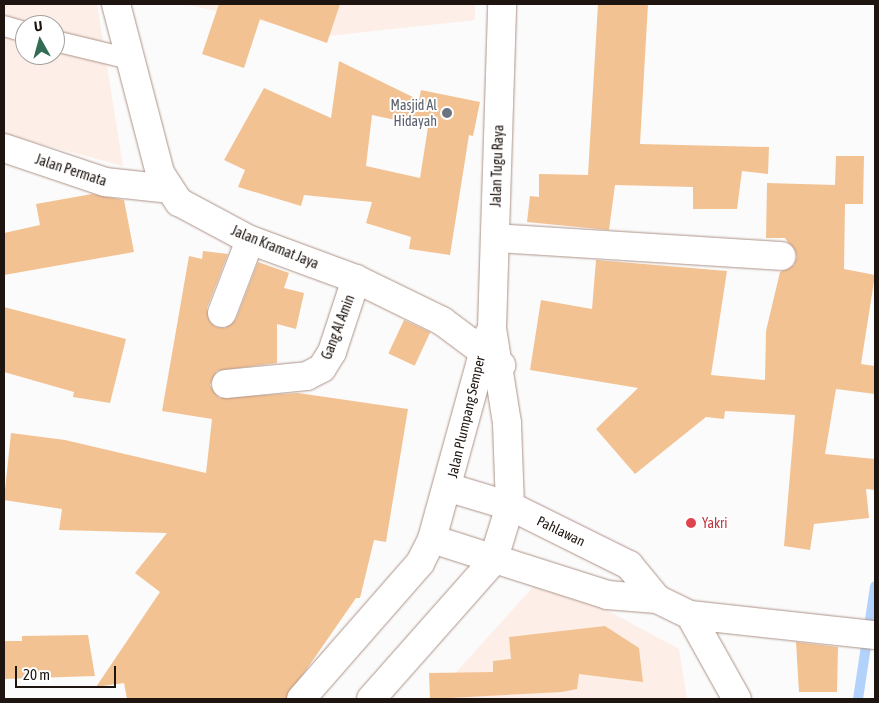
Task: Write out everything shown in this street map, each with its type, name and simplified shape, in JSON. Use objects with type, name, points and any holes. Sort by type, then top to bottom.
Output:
[{"type":"main road","name":"Jalan Kramat Jaya","points":[[116,4],[160,172],[179,202],[250,240],[356,279],[442,321],[491,348]]},
{"type":"main road","name":"Jalan Tugu Raya","points":[[491,348],[502,4]]},
{"type":"main road","name":"Jalan Permata","points":[[4,148],[105,182],[169,189]]},
{"type":"main road","points":[[495,238],[781,256]]},
{"type":"main road","points":[[222,313],[250,240]]},
{"type":"main road","name":"Gang Al Amin","points":[[226,384],[307,376],[322,368],[356,279]]},
{"type":"main road","name":"Jalan Plumpang Semper","points":[[301,699],[420,563],[432,539],[450,488],[491,348]]},
{"type":"main road","name":"Jalan Plumpang Semper","points":[[371,699],[493,560],[510,506],[491,348]]},
{"type":"main road","name":"Pahlawan","points":[[450,488],[510,506],[630,565],[657,599]]},
{"type":"main road","name":"Pahlawan","points":[[432,539],[607,595],[657,599],[690,615],[829,627],[875,635]]},
{"type":"main road","points":[[690,615],[737,699]]},
{"type":"lane","points":[[65,43],[130,59]]},
{"type":"shaded area","points":[[4,4],[97,4],[123,166],[4,134]]},
{"type":"shaded area","points":[[184,4],[475,4],[475,20],[328,36]]},
{"type":"shaded area","points":[[543,576],[679,649],[687,699],[432,699]]},
{"type":"building","points":[[219,4],[340,4],[327,43],[260,19],[244,68],[202,54]]},
{"type":"building","points":[[598,4],[648,4],[640,144],[769,147],[768,174],[742,171],[737,209],[693,209],[693,187],[615,185],[609,230],[527,222],[530,196],[539,197],[539,174],[588,175]]},
{"type":"building","points":[[339,61],[419,100],[421,90],[480,102],[473,136],[469,135],[450,255],[409,249],[411,237],[366,223],[372,202],[304,195],[301,206],[238,187],[245,170],[224,160],[264,88],[331,118]],"holes":[[[372,115],[428,127],[420,178],[366,166]]]},
{"type":"building","points":[[836,156],[864,156],[863,204],[845,204],[844,269],[875,275],[861,364],[875,366],[875,394],[836,389],[825,454],[875,459],[875,490],[866,489],[869,518],[814,524],[810,550],[784,546],[795,415],[725,411],[724,419],[706,417],[635,474],[596,429],[638,388],[530,370],[541,300],[592,309],[596,260],[727,271],[711,375],[765,380],[766,331],[780,272],[794,265],[797,256],[785,238],[766,238],[767,183],[835,185]]},
{"type":"building","points":[[92,194],[124,200],[134,252],[4,275],[4,233],[40,225],[36,204]]},
{"type":"building","points":[[203,251],[228,254],[207,308],[210,322],[216,327],[225,328],[236,319],[258,262],[289,273],[284,288],[304,293],[296,329],[277,324],[277,363],[217,371],[210,385],[219,398],[298,393],[408,409],[386,542],[374,540],[360,598],[356,598],[286,699],[127,699],[124,683],[96,687],[160,592],[135,573],[167,533],[59,530],[62,509],[4,500],[11,433],[65,440],[206,473],[212,419],[162,411],[189,256],[202,259]]},
{"type":"building","points":[[4,307],[126,339],[110,403],[73,397],[74,392],[4,372]]},
{"type":"building","points":[[404,320],[430,332],[415,366],[388,354]]},
{"type":"building","points":[[605,626],[639,648],[643,682],[579,674],[577,689],[562,692],[430,699],[429,673],[493,672],[493,661],[511,659],[509,637]]},
{"type":"building","points":[[88,635],[95,676],[4,679],[4,641],[22,641],[22,636]]},
{"type":"building","points":[[796,642],[838,647],[837,692],[799,692]]},
{"type":"waterway","points":[[858,699],[875,586]]},
{"type":"place","name":"Masjid Al Hidayah","points":[[447,113]]},
{"type":"place","name":"Yakri","points":[[691,523]]}]
